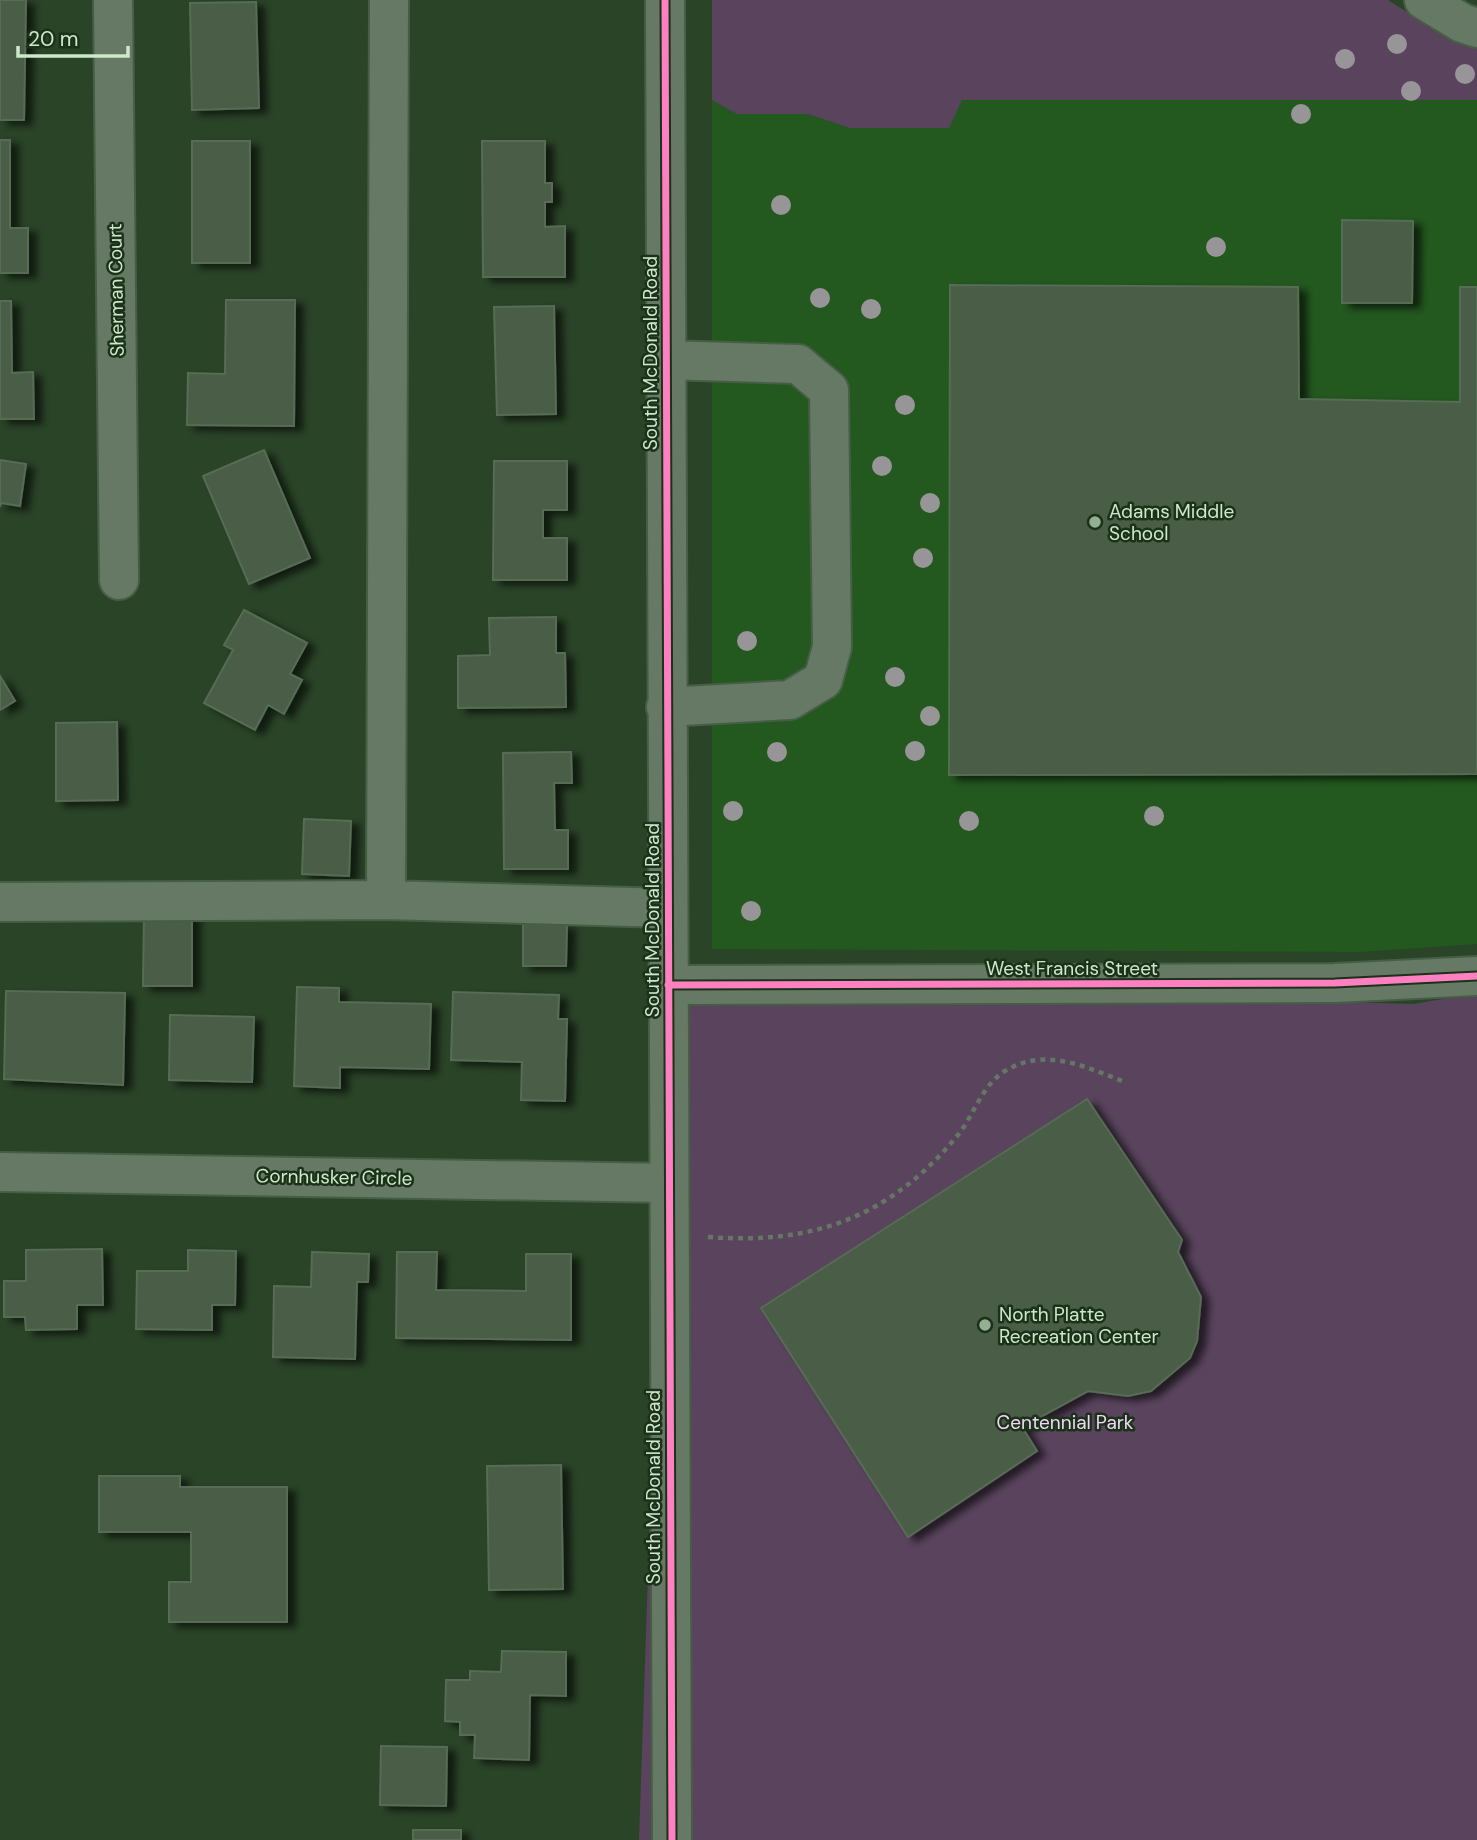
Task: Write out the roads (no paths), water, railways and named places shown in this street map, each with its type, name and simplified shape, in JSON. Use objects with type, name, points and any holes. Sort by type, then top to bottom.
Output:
[{"type":"street","name":"Sherman Court","points":[[113,0],[119,580]]},
{"type":"street","points":[[386,900],[389,0]]},
{"type":"street","name":"South McDonald Road","points":[[665,0],[672,1840]]},
{"type":"street","points":[[1424,0],[1462,23],[1477,28]]},
{"type":"street","points":[[666,359],[798,364],[829,390],[832,647],[823,680],[790,700],[666,707]]},
{"type":"street","points":[[0,902],[386,900],[667,908]]},
{"type":"street","name":"West Francis Street","points":[[668,985],[1321,984],[1477,976]]},
{"type":"street","name":"Cornhusker Circle","points":[[0,1172],[668,1183]]},
{"type":"place","name":"Adams Middle School","points":[[1095,522]]},
{"type":"place","name":"North Platte Recreation Center","points":[[985,1325]]},
{"type":"park label","name":"Centennial Park","points":[[1065,1422]]}]
